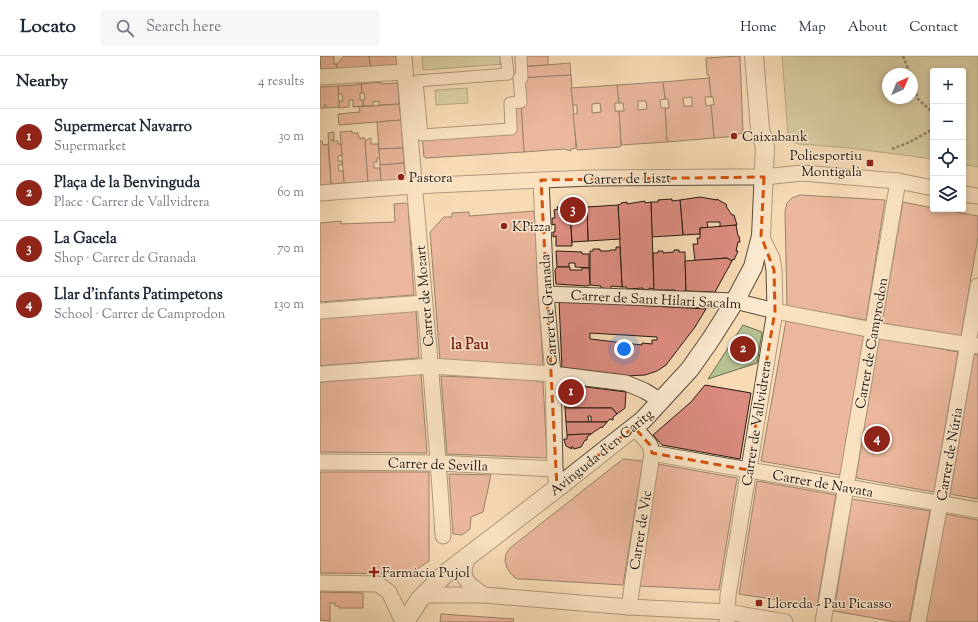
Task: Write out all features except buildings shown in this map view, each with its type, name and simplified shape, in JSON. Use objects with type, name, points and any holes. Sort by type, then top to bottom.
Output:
[{"type":"street","name":"Carrer de Mozart","points":[[404,56],[424,303],[439,463],[443,536]]},
{"type":"street","points":[[506,56],[508,74],[417,81],[422,136],[512,128],[510,103],[521,102],[519,78],[522,78],[521,56]]},
{"type":"street","points":[[754,56],[760,129],[765,144]]},
{"type":"street","points":[[764,56],[768,130],[765,144]]},
{"type":"street","points":[[320,77],[405,72]]},
{"type":"street","name":"Avinguda d'en Caritg","points":[[404,622],[419,600],[445,574],[644,420],[690,369],[735,301],[753,267],[761,236],[765,144]]},
{"type":"street","name":"Carrer de Liszt","points":[[320,193],[414,186],[541,180],[764,177],[802,173],[898,181],[930,187]]},
{"type":"street","name":"Carrer de Granada","points":[[541,180],[546,294],[553,374],[555,469],[558,488]]},
{"type":"street","name":"Carrer de Camprodon","points":[[823,622],[898,181]]},
{"type":"street","points":[[966,194],[978,196]]},
{"type":"street","name":"Carrer de Vallvidrera","points":[[727,617],[728,595],[775,311],[774,270],[772,258],[761,236]]},
{"type":"street","name":"Carrer de Núria","points":[[918,622],[940,504],[973,345],[978,286]]},
{"type":"street","name":"Carrer de Sant Hilari Sacalm","points":[[546,294],[735,301],[775,311],[873,330],[973,345]]},
{"type":"street","points":[[320,311],[424,303]]},
{"type":"street","points":[[320,374],[431,366],[553,374],[626,382],[661,401]]},
{"type":"street","points":[[634,427],[650,445],[652,453]]},
{"type":"street","name":"Carrer de Navata","points":[[652,453],[978,510]]},
{"type":"street","name":"Carrer de Vic","points":[[628,607],[652,453]]},
{"type":"street","name":"Carrer de Sevilla","points":[[320,462],[439,463],[555,469]]},
{"type":"street","points":[[469,556],[464,566],[464,574],[467,582],[484,595]]},
{"type":"street","points":[[320,583],[378,584],[389,592],[404,622]]},
{"type":"street","points":[[425,595],[484,595],[785,622]]},
{"type":"path","points":[[903,56],[908,68]]},
{"type":"path","points":[[918,99],[930,110]]},
{"type":"path","points":[[892,149],[910,142],[930,131]]},
{"type":"highlighted area","points":[[764,177],[761,236],[774,270],[775,311],[748,470],[652,453],[650,445],[634,427],[557,488],[541,180]]},
{"type":"green space","points":[[422,56],[502,56],[503,64],[423,70]]},
{"type":"green space","points":[[782,56],[978,56],[978,167],[966,165],[966,68],[930,68],[930,159],[850,148],[799,144],[791,141],[788,135]]},
{"type":"green space","points":[[467,88],[468,103],[436,105],[435,90]]},
{"type":"green space","points":[[743,325],[762,332],[757,363],[708,379]]},
{"type":"place","name":"Caixabank","points":[[734,136]]},
{"type":"place","name":"Poliesportiu Montigalà","points":[[870,163]]},
{"type":"place","name":"Pastora","points":[[401,177]]},
{"type":"place","name":"La Gacela","points":[[573,210]]},
{"type":"place","name":"KPizza","points":[[504,226]]},
{"type":"place","name":"Plaça de la Benvinguda","points":[[743,349]]},
{"type":"place","name":"Supermercat Navarro","points":[[571,392]]},
{"type":"place","name":"Llar d'infants Patimpetons","points":[[877,439]]},
{"type":"place","name":"Farmàcia Pujol","points":[[374,572]]},
{"type":"place","name":"Lloreda - Pau Picasso","points":[[759,603]]},
{"type":"district","name":"la Pau","points":[[470,344]]}]
